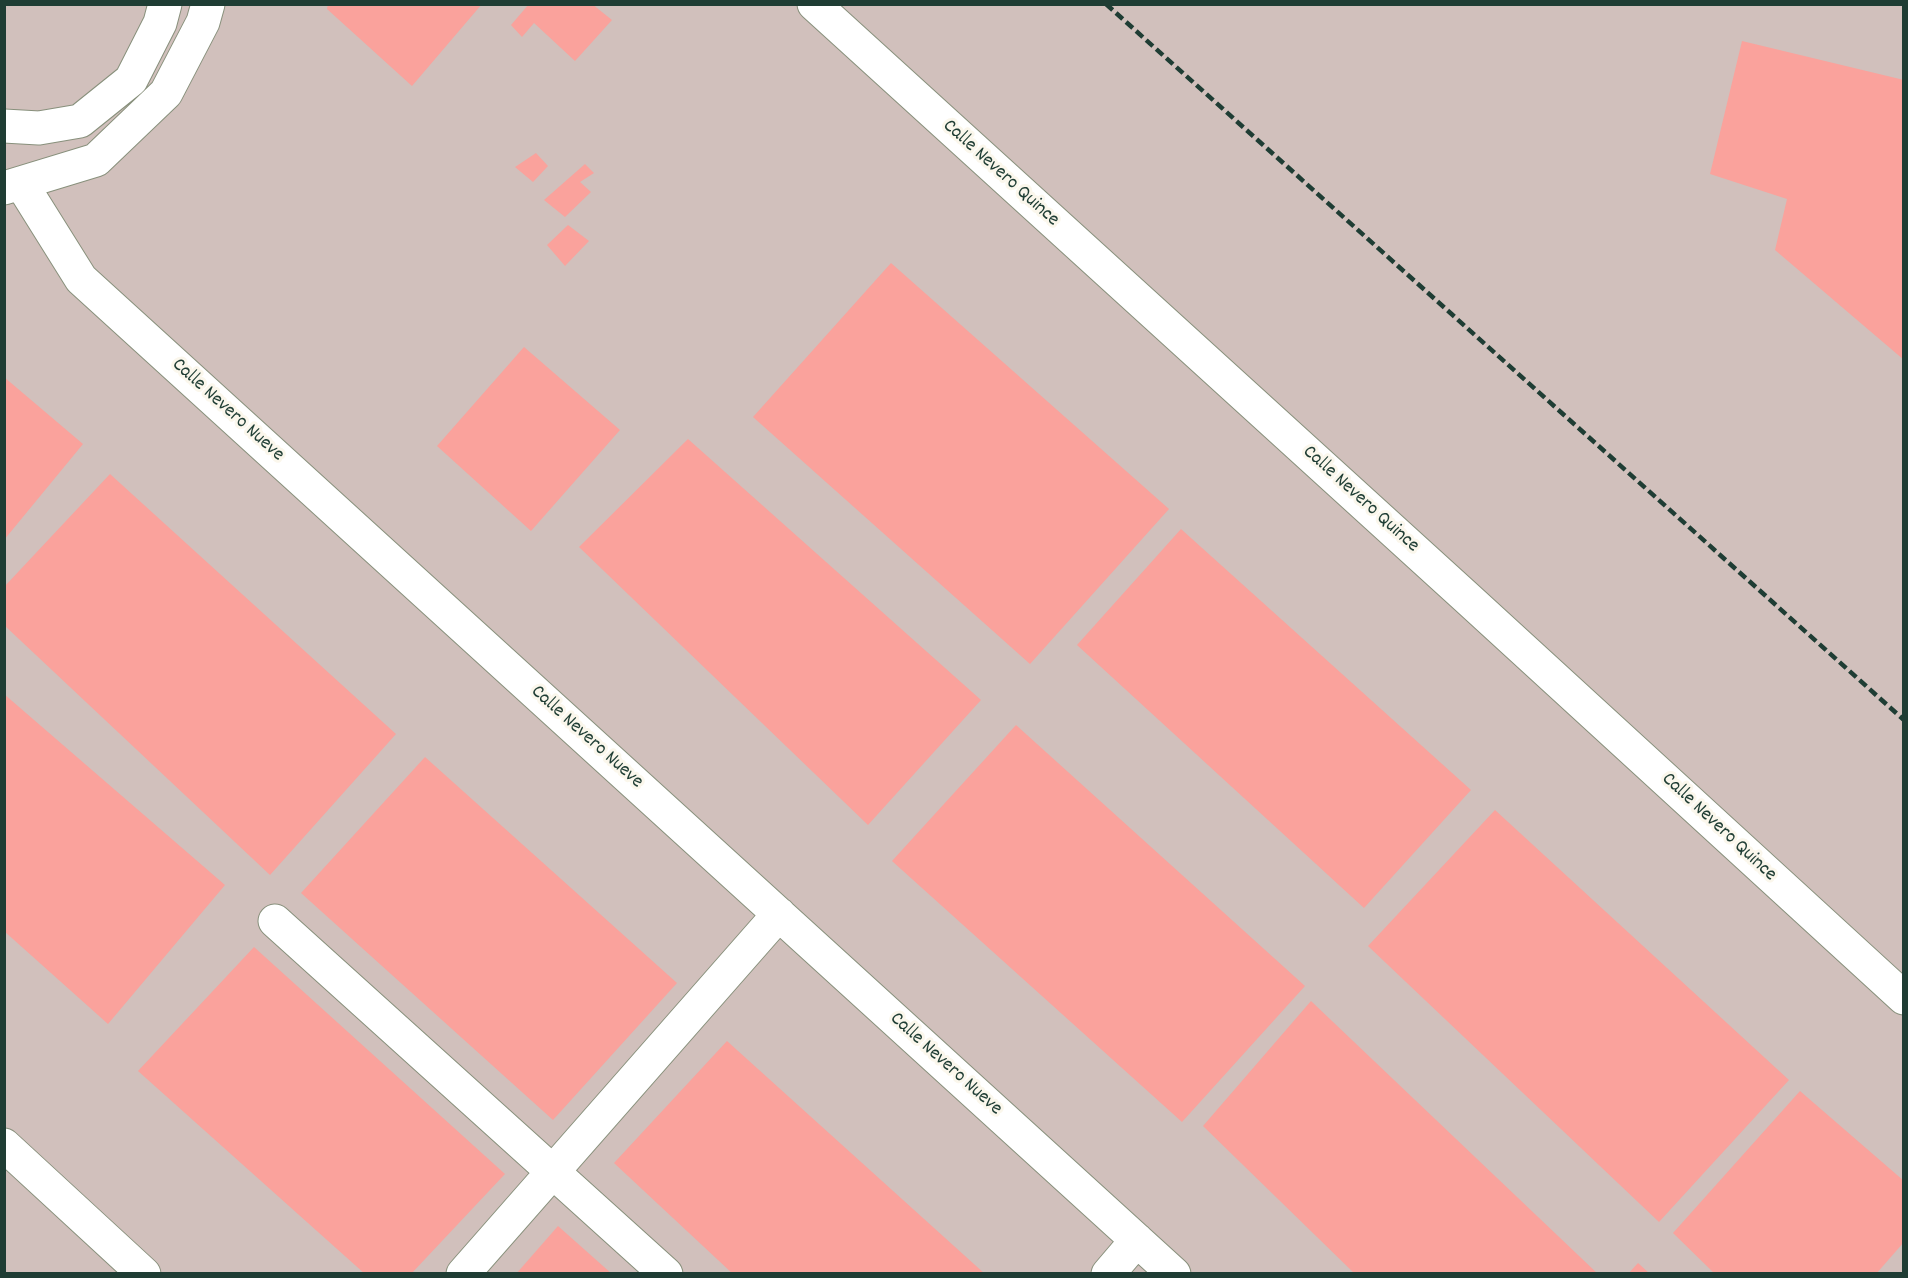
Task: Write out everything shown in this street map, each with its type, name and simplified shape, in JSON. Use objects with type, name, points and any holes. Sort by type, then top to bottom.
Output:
[{"type":"street","points":[[4,126],[39,128],[80,121],[131,80],[160,23],[165,4]]},
{"type":"street","points":[[13,186],[96,160],[166,93],[203,22],[208,4]]},
{"type":"street","name":"Calle Nevero Quince","points":[[814,4],[1904,998]]},
{"type":"street","name":"Calle Nevero Nueve","points":[[13,186],[81,279],[1174,1274]]},
{"type":"street","points":[[463,1274],[779,914]]},
{"type":"street","points":[[275,921],[666,1274]]},
{"type":"street","points":[[4,1145],[144,1274]]},
{"type":"street","points":[[1108,1274],[1137,1240]]},
{"type":"shaded area","points":[[5,5],[1903,5],[1903,1273],[5,1273]]},
{"type":"building","points":[[328,4],[482,4],[412,86],[327,9]]},
{"type":"building","points":[[529,4],[592,4],[612,20],[575,61],[534,23],[522,37],[511,25]]},
{"type":"building","points":[[1742,41],[1904,80],[1904,360],[1775,250],[1787,199],[1710,174]]},
{"type":"building","points":[[536,153],[548,166],[533,182],[515,167]]},
{"type":"building","points":[[585,164],[594,173],[580,182],[591,192],[565,217],[544,200]]},
{"type":"building","points":[[568,225],[589,241],[565,266],[547,245]]},
{"type":"building","points":[[891,263],[1169,509],[1030,664],[753,417]]},
{"type":"building","points":[[524,347],[620,430],[531,531],[437,446]]},
{"type":"building","points":[[4,377],[83,444],[4,540]]},
{"type":"building","points":[[688,439],[981,700],[868,825],[579,547]]},
{"type":"building","points":[[110,474],[396,734],[270,875],[4,625],[4,587]]},
{"type":"building","points":[[1181,529],[1471,790],[1364,908],[1077,645]]},
{"type":"building","points":[[4,694],[225,885],[108,1024],[4,931]]},
{"type":"building","points":[[1016,725],[1305,986],[1182,1122],[892,861]]},
{"type":"building","points":[[425,757],[677,983],[553,1120],[301,893]]},
{"type":"building","points":[[1495,810],[1789,1080],[1659,1222],[1368,946]]},
{"type":"building","points":[[254,947],[505,1174],[411,1274],[365,1274],[138,1071]]},
{"type":"building","points":[[1311,1001],[1598,1274],[1355,1274],[1203,1126]]},
{"type":"building","points":[[727,1041],[985,1274],[733,1274],[614,1163]]},
{"type":"building","points":[[1800,1091],[1904,1181],[1904,1242],[1876,1274],[1715,1274],[1673,1233]]},
{"type":"building","points":[[558,1226],[612,1274],[516,1274]]},
{"type":"building","points":[[1638,1263],[1650,1274],[1628,1274]]},
{"type":"railway","points":[[1106,4],[1904,720]]}]
